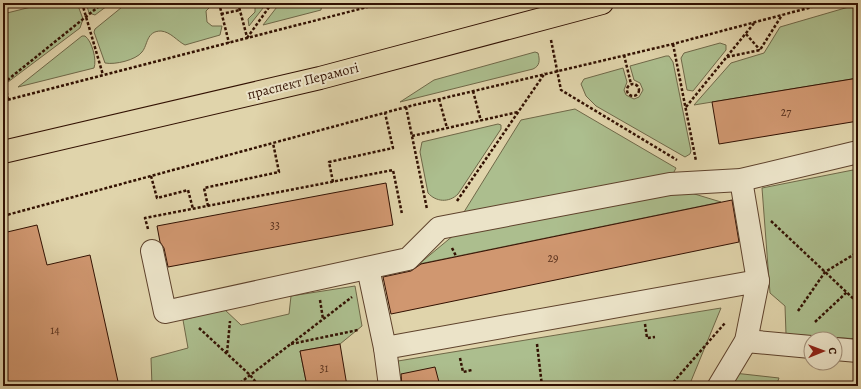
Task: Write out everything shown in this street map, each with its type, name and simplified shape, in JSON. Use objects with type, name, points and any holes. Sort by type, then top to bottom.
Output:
[{"type":"main road","name":"праспект Перамогі","points":[[3,152],[320,78],[602,3]]},
{"type":"lane","points":[[152,251],[165,312],[232,297],[370,275],[408,259],[439,228],[670,184],[741,180],[858,152]]},
{"type":"lane","points":[[719,386],[746,341],[758,281],[741,180]]},
{"type":"lane","points":[[370,275],[386,348],[390,386]]},
{"type":"lane","points":[[386,348],[758,281]]},
{"type":"lane","points":[[746,341],[803,346]]},
{"type":"lane","points":[[843,350],[858,351]]},
{"type":"path","points":[[82,3],[103,75]]},
{"type":"path","points":[[8,100],[4,82],[102,3]]},
{"type":"path","points":[[218,3],[229,43]]},
{"type":"path","points":[[238,3],[247,38]]},
{"type":"path","points":[[247,38],[272,3]]},
{"type":"path","points":[[3,101],[383,3]]},
{"type":"path","points":[[3,216],[406,107],[673,44],[827,3]]},
{"type":"path","points":[[222,14],[240,10]]},
{"type":"path","points":[[726,58],[760,50],[783,15]]},
{"type":"path","points":[[545,18],[558,70],[561,90],[679,161]]},
{"type":"path","points":[[686,107],[755,22]]},
{"type":"path","points":[[746,34],[760,50]]},
{"type":"path","points":[[673,44],[698,173],[716,181]]},
{"type":"path","points":[[624,55],[631,84],[627,90],[632,96],[636,95],[640,90],[638,86],[631,84]]},
{"type":"path","points":[[406,107],[428,212],[439,228],[545,73]]},
{"type":"path","points":[[473,90],[481,121]]},
{"type":"path","points":[[439,99],[447,128]]},
{"type":"path","points":[[412,136],[518,112]]},
{"type":"path","points":[[333,182],[329,162],[393,148],[385,113]]},
{"type":"path","points":[[208,206],[204,188],[279,172],[273,143]]},
{"type":"path","points":[[152,251],[145,218],[393,170],[402,214]]},
{"type":"path","points":[[151,176],[157,198],[188,190],[193,209]]},
{"type":"path","points":[[771,220],[858,303]]},
{"type":"path","points":[[798,310],[825,272],[858,252]]},
{"type":"path","points":[[236,386],[290,345],[370,275]]},
{"type":"path","points":[[815,322],[847,292]]},
{"type":"path","points":[[227,354],[232,297]]},
{"type":"path","points":[[179,308],[250,375],[259,386]]},
{"type":"path","points":[[670,386],[728,320]]},
{"type":"path","points":[[535,321],[542,386]]},
{"type":"path","points":[[290,345],[380,325]]},
{"type":"green space","points":[[47,3],[77,3],[83,19],[80,28],[8,82],[3,84],[3,14]]},
{"type":"green space","points":[[86,3],[111,3],[95,15],[89,13]]},
{"type":"green space","points":[[127,3],[214,3],[206,11],[207,22],[212,26],[222,26],[220,35],[185,45],[168,33],[161,31],[156,32],[150,36],[144,49],[139,55],[120,63],[105,63],[94,32],[95,29]]},
{"type":"green space","points":[[255,3],[267,3],[249,26],[248,19],[255,12]]},
{"type":"green space","points":[[280,3],[322,3],[321,10],[263,25]]},
{"type":"green space","points":[[852,6],[858,6],[858,78],[694,105],[731,63],[764,53],[780,27]]},
{"type":"green space","points":[[82,36],[88,38],[92,46],[95,60],[94,68],[18,87]]},
{"type":"green space","points":[[720,43],[726,45],[726,50],[693,91],[687,90],[681,58],[684,53]]},
{"type":"green space","points":[[535,52],[538,53],[539,60],[537,66],[533,69],[400,102],[434,80]]},
{"type":"green space","points":[[669,56],[673,62],[691,151],[690,154],[685,157],[596,106],[586,96],[581,84],[584,79],[623,68],[627,82],[624,90],[626,95],[634,99],[639,97],[643,90],[640,83],[634,80],[630,66]]},
{"type":"green space","points":[[575,109],[676,168],[671,178],[474,216],[464,212],[521,120]]},
{"type":"green space","points":[[498,124],[501,125],[501,129],[458,194],[447,200],[439,200],[431,196],[428,193],[420,152],[422,142]]},
{"type":"green space","points":[[858,169],[858,339],[843,338],[843,331],[803,331],[803,335],[786,334],[785,306],[770,293],[762,188]]},
{"type":"green space","points":[[678,189],[721,202],[419,264],[454,235]]},
{"type":"green space","points":[[355,286],[362,326],[340,344],[300,351],[307,386],[152,386],[151,358],[188,348],[183,320],[224,309],[241,325],[289,314],[291,296]]},
{"type":"green space","points":[[721,308],[689,386],[400,386],[398,361]]},
{"type":"green space","points":[[734,373],[779,378],[776,386],[727,386]]},
{"type":"building","points":[[858,78],[858,121],[719,144],[712,102]]},
{"type":"building","points":[[386,183],[393,225],[168,267],[164,248],[160,242],[157,226]]},
{"type":"building","points":[[732,200],[739,242],[391,314],[383,277],[411,271],[421,264]]},
{"type":"building","points":[[37,225],[47,265],[90,255],[119,386],[3,386],[3,233]]},
{"type":"building","points":[[340,344],[347,386],[307,386],[300,351]]},
{"type":"building","points":[[435,367],[440,386],[402,386],[401,374]]}]
